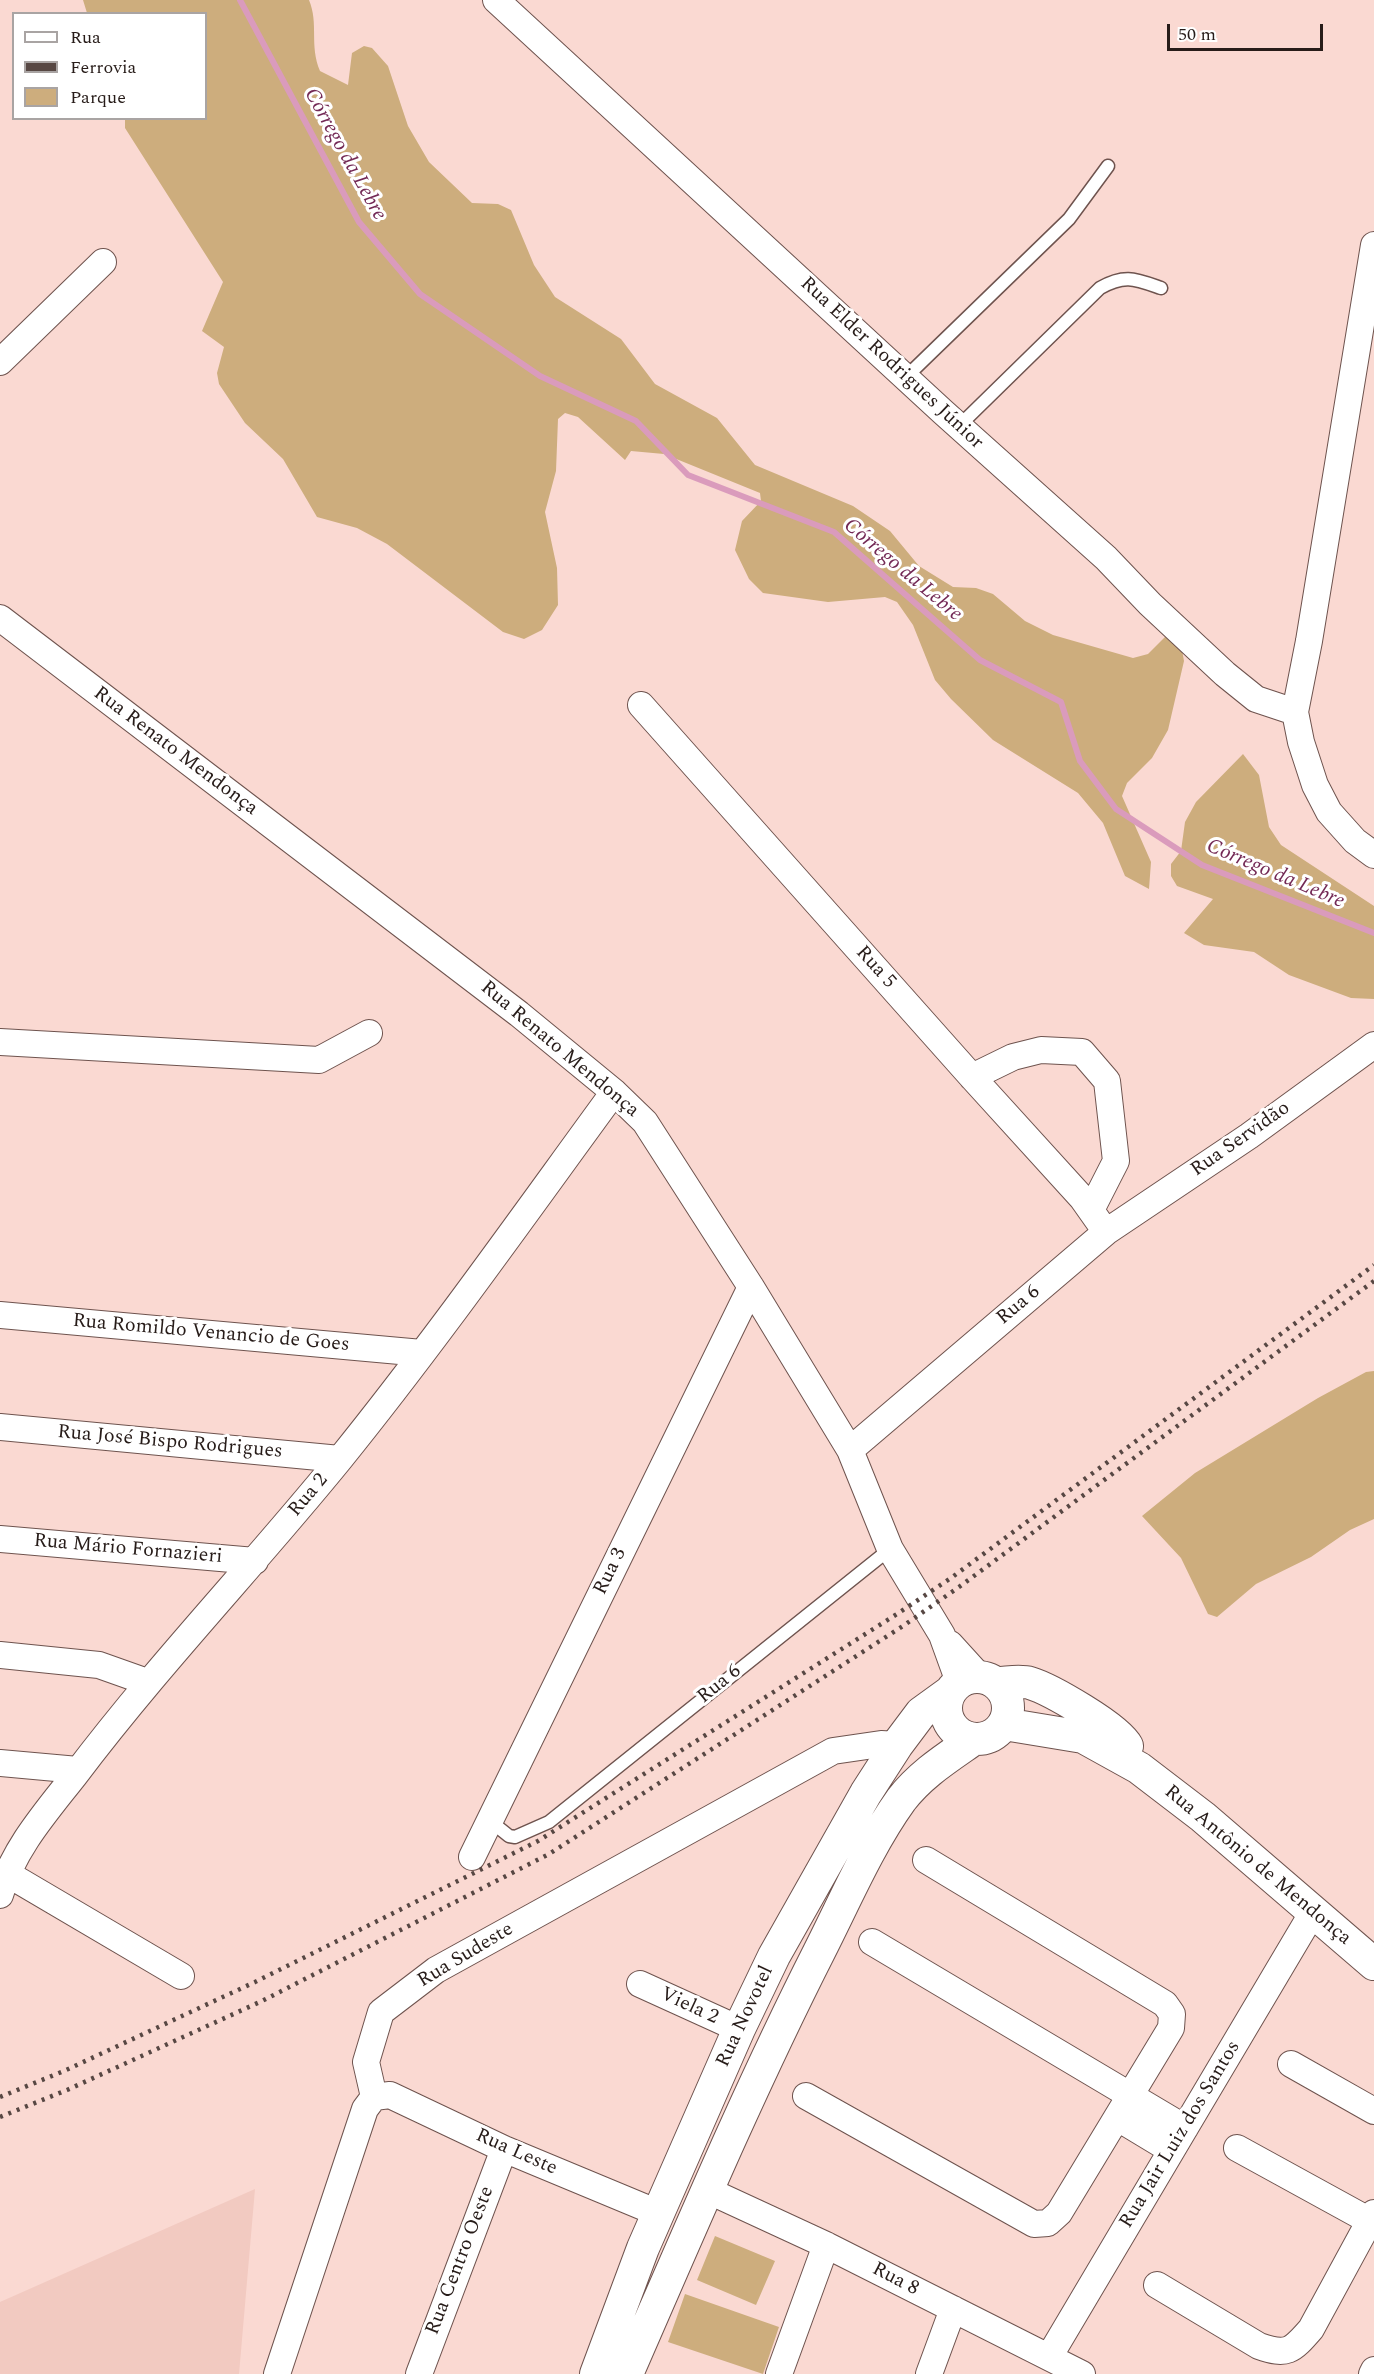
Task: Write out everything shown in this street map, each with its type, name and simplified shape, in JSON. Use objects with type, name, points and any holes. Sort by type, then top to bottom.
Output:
[{"type":"street","name":"Rua Elder Rodrigues Júnior","points":[[496,0],[959,426],[1106,558],[1190,643],[1256,699],[1295,712]]},
{"type":"street","points":[[1374,245],[1309,641],[1295,712],[1301,742],[1315,785],[1329,812],[1355,841],[1374,855]]},
{"type":"street","points":[[0,362],[103,262]]},
{"type":"street","name":"Rua Renato Mendonça","points":[[0,618],[519,1014],[614,1092],[645,1122],[751,1287],[850,1450],[890,1549],[971,1684]]},
{"type":"street","name":"Rua 5","points":[[641,705],[1091,1210],[1106,1232]]},
{"type":"street","points":[[0,1042],[319,1060],[369,1033]]},
{"type":"street","name":"Rua Servidão","points":[[1106,1232],[1249,1136],[1374,1045]]},
{"type":"street","points":[[972,1077],[1013,1057],[1041,1050],[1082,1052],[1107,1081],[1116,1161],[1091,1210]]},
{"type":"street","name":"Rua 2","points":[[2,1880],[27,1838],[147,1682],[255,1561],[340,1459],[422,1353],[614,1092]]},
{"type":"street","name":"Rua 6","points":[[850,1450],[1106,1232]]},
{"type":"street","name":"Rua 3","points":[[472,1857],[751,1287]]},
{"type":"street","name":"Rua Romildo Venancio de Goes","points":[[0,1315],[422,1353]]},
{"type":"street","name":"Rua José Bispo Rodrigues","points":[[0,1428],[340,1459]]},
{"type":"street","name":"Rua Mário Fornazieri","points":[[0,1539],[255,1561]]},
{"type":"street","points":[[0,1655],[99,1665],[147,1682]]},
{"type":"street","name":"Rua Antônio de Mendonça","points":[[971,1684],[1029,1682],[1082,1709],[1122,1737],[1139,1768]]},
{"type":"street","points":[[971,1684],[1007,1698],[1008,1707],[1004,1724],[991,1736],[974,1739],[958,1733],[947,1719],[946,1701],[971,1684]]},
{"type":"street","name":"Rua Novotel","points":[[596,2374],[643,2248],[739,2029],[774,1956],[866,1793],[897,1745],[921,1713],[971,1684]]},
{"type":"street","name":"Rua Antônio de Mendonça","points":[[1004,1724],[1083,1737],[1139,1768],[1203,1817],[1374,1964]]},
{"type":"street","name":"Rua Novotel","points":[[627,2374],[779,2030],[871,1850],[902,1800],[927,1772],[974,1739]]},
{"type":"street","name":"Rua Sudeste","points":[[374,2097],[366,2062],[381,2012],[435,1970],[832,1751],[881,1744],[897,1745]]},
{"type":"street","points":[[0,1763],[78,1770]]},
{"type":"street","points":[[806,2096],[1034,2224],[1048,2223],[1059,2213],[1171,2028],[1172,2014],[1165,2004],[926,1860]]},
{"type":"street","points":[[2,1880],[181,1976]]},
{"type":"street","name":"Rua Jair Luiz dos Santos","points":[[1048,2357],[1313,1912]]},
{"type":"street","points":[[872,1942],[1185,2128]]},
{"type":"street","name":"Viela 2","points":[[640,1984],[739,2029]]},
{"type":"street","points":[[1291,2064],[1374,2111]]},
{"type":"street","name":"Rua Leste","points":[[374,2097],[390,2095],[504,2149],[658,2213]]},
{"type":"street","points":[[277,2374],[365,2109],[374,2097]]},
{"type":"street","points":[[1118,2118],[1171,2150]]},
{"type":"street","points":[[658,2213],[707,2190],[693,2134]]},
{"type":"street","points":[[1157,2285],[1259,2346],[1284,2352],[1300,2341],[1311,2329],[1366,2249],[1372,2217],[1237,2148]]},
{"type":"street","name":"Rua Centro Oeste","points":[[419,2374],[504,2149]]},
{"type":"street","name":"Rua 8","points":[[707,2190],[826,2245],[1080,2373]]},
{"type":"street","points":[[779,2374],[826,2245]]},
{"type":"street","points":[[929,2374],[953,2309]]},
{"type":"street","points":[[1372,2374],[1374,2370]]},
{"type":"lane","points":[[906,377],[1069,219],[1108,166]]},
{"type":"lane","points":[[959,426],[1100,288],[1112,282],[1131,278],[1161,288]]},
{"type":"lane","name":"Rua 6","points":[[489,1820],[515,1838],[549,1822],[890,1549]]},
{"type":"shaded area","points":[[255,2189],[239,2374],[0,2374],[0,2302]]},
{"type":"green space","points":[[83,0],[309,0],[312,9],[315,52],[320,71],[348,85],[352,53],[364,46],[372,48],[388,66],[408,126],[429,162],[472,203],[498,204],[511,210],[534,265],[555,297],[621,339],[655,384],[717,418],[755,465],[853,506],[890,531],[919,566],[953,587],[976,588],[993,594],[1025,621],[1053,635],[1133,658],[1148,654],[1167,635],[1180,639],[1184,661],[1168,730],[1152,758],[1127,783],[1122,796],[1151,862],[1149,889],[1125,876],[1103,823],[1078,793],[993,740],[951,699],[935,680],[913,625],[897,602],[885,597],[828,602],[763,593],[749,579],[735,550],[742,521],[761,501],[760,493],[664,454],[631,451],[625,460],[578,417],[565,413],[558,419],[556,471],[545,512],[557,568],[558,605],[542,630],[524,639],[503,632],[387,544],[357,528],[317,517],[283,459],[245,423],[219,384],[217,373],[224,347],[202,331],[223,282],[125,128],[125,120],[207,120],[207,12],[87,12]]},
{"type":"green space","points":[[1243,754],[1259,775],[1269,827],[1281,845],[1374,906],[1374,999],[1351,998],[1289,975],[1254,952],[1204,945],[1184,933],[1213,899],[1177,886],[1171,876],[1171,864],[1181,851],[1185,822],[1196,802]]},
{"type":"green space","points":[[1374,1371],[1374,1519],[1350,1530],[1311,1557],[1256,1584],[1217,1617],[1208,1614],[1181,1558],[1142,1516],[1195,1473],[1318,1398],[1366,1372]]},
{"type":"green space","points":[[715,2236],[775,2261],[756,2305],[697,2280]]},
{"type":"green space","points":[[685,2294],[779,2327],[763,2374],[668,2342]]},
{"type":"waterway","name":"Córrego da Lebre","points":[[240,0],[359,222],[420,294],[540,376],[636,421],[688,475],[834,532],[980,660],[1061,702],[1080,761],[1116,809],[1202,865],[1374,933]]},
{"type":"railway","points":[[0,2097],[64,2071],[255,1982],[538,1841],[951,1578],[1374,1265]]},
{"type":"railway","points":[[0,2117],[67,2090],[262,2001],[549,1854],[903,1626],[1374,1281]]}]
